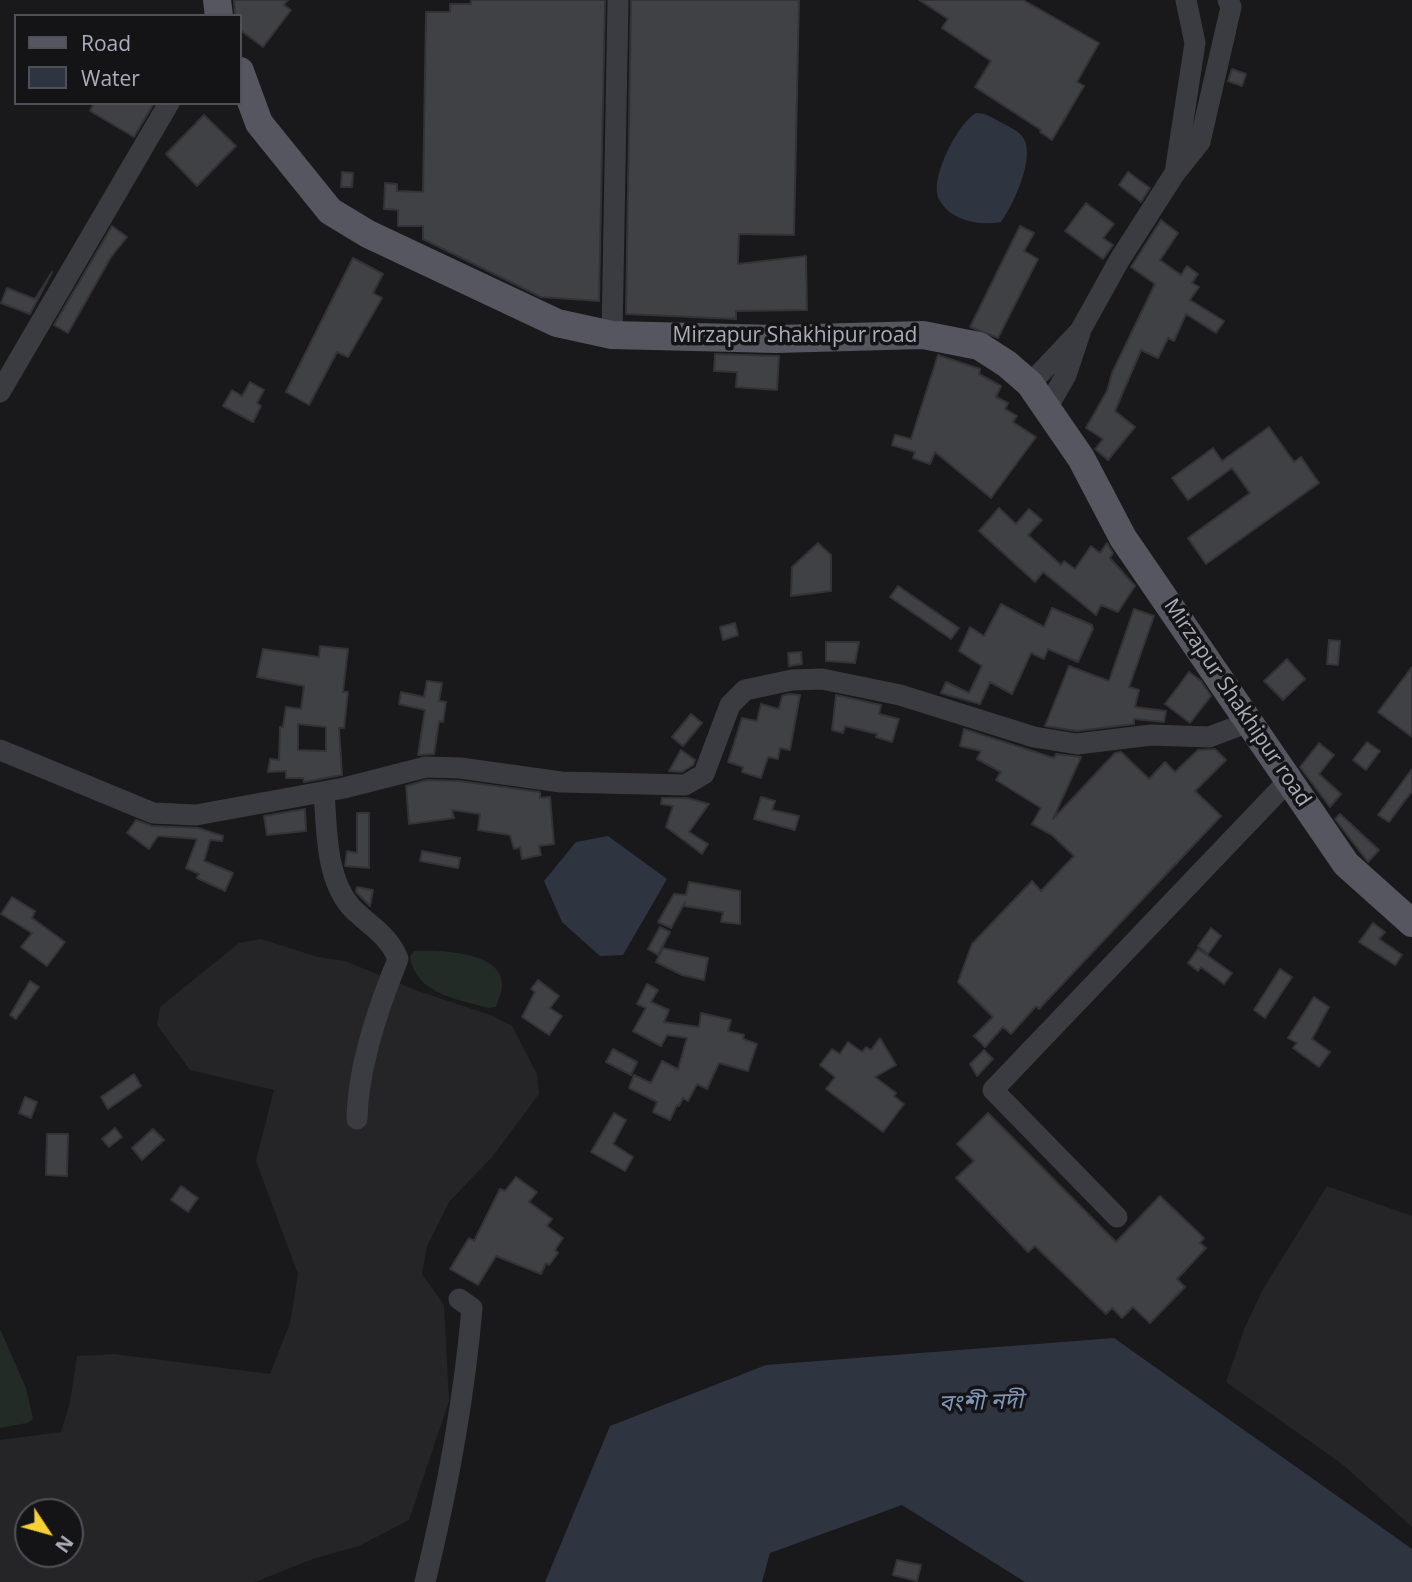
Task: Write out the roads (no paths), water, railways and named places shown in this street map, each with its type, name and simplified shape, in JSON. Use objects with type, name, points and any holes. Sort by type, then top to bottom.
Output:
[{"type":"main road","name":"Mirzapur Shakhipur road","points":[[242,76],[259,123],[330,211],[368,234],[557,323],[612,335],[776,340],[923,335],[979,346],[1030,384],[1081,458],[1123,538],[1346,864],[1412,923]]},
{"type":"street","points":[[612,335],[618,0]]},
{"type":"street","points":[[1175,173],[1195,43],[1186,0]]},
{"type":"street","points":[[1046,408],[1066,375],[1080,331],[1120,259],[1175,173],[1200,142],[1233,2]]},
{"type":"street","points":[[0,392],[168,105]]},
{"type":"street","points":[[1030,384],[1080,331]]},
{"type":"street","points":[[0,750],[153,813],[196,815],[324,792],[426,767],[460,768],[561,782],[685,785],[704,774],[730,705],[745,690],[792,680],[822,679],[900,695],[1034,737],[1077,744],[1151,735],[1209,737],[1249,722]]},
{"type":"street","points":[[1117,1217],[993,1090],[1289,780]]},
{"type":"street","points":[[324,792],[331,862],[341,890],[351,906],[377,929],[394,949],[398,959],[385,991],[367,1060],[357,1119]]},
{"type":"street","points":[[425,1582],[442,1512],[468,1355],[472,1308],[459,1299]]},
{"type":"water","points":[[976,113],[989,116],[1017,131],[1027,148],[1021,182],[1001,222],[966,220],[950,212],[939,199],[938,179],[947,152],[961,128]]},
{"type":"water","points":[[608,836],[667,879],[623,955],[600,956],[562,922],[544,881],[576,842]]},
{"type":"water","name":"বংশী নদী","points":[[1114,1338],[1412,1549],[1412,1582],[1025,1582],[902,1505],[770,1553],[762,1582],[545,1582],[610,1426],[766,1365]]}]
